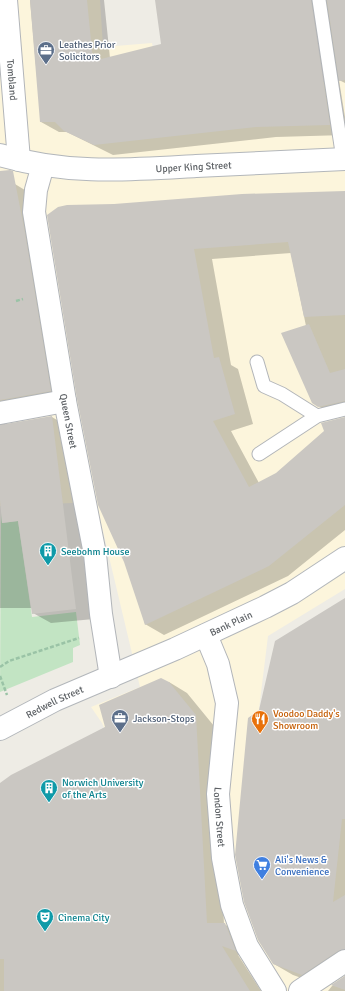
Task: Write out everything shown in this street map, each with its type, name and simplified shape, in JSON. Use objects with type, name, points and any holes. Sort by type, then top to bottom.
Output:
[{"type":"street","name":"Tombland","points":[[6,0],[9,157],[43,165]]},
{"type":"street","name":"Upper King Street","points":[[43,165],[79,170],[121,170],[344,159]]},
{"type":"street","name":"Queen Street","points":[[43,165],[36,190],[34,212],[65,401],[95,554],[101,614],[111,677]]},
{"type":"street","points":[[0,413],[65,401]]},
{"type":"street","name":"Bank Plain","points":[[111,677],[206,635],[292,593],[345,558]]},
{"type":"street","name":"London Street","points":[[206,635],[218,664],[226,703],[218,794],[223,858],[232,904],[248,946],[275,991]]},
{"type":"street","name":"Redwell Street","points":[[0,729],[55,700],[111,677]]},
{"type":"street","points":[[300,991],[345,961]]},
{"type":"lane","points":[[319,0],[344,159]]},
{"type":"lane","points":[[257,362],[264,386],[282,394],[317,416]]},
{"type":"lane","points":[[258,454],[317,416],[345,409]]},
{"type":"path","points":[[0,667],[9,661],[85,636]]},
{"type":"path","points":[[0,676],[7,695]]},
{"type":"shaded area","points":[[0,0],[100,0],[103,47],[152,43],[160,92],[339,81],[326,0],[345,0],[345,589],[268,636],[259,709],[345,739],[345,991],[0,991],[0,831],[109,739],[102,723],[91,707],[140,687],[96,502],[0,506]]},
{"type":"green space","points":[[1,511],[2,523],[18,521],[32,617],[76,612],[80,645],[73,648],[73,662],[0,692]]},
{"type":"building","points":[[30,0],[87,0],[93,61],[161,44],[155,0],[311,0],[330,125],[256,127],[94,145],[64,131],[55,122],[40,122]]},
{"type":"building","points":[[327,0],[345,0],[345,80],[339,81]]},
{"type":"building","points":[[0,171],[13,171],[25,233],[51,391],[0,400]]},
{"type":"building","points":[[345,191],[345,315],[304,317],[288,242],[194,249],[214,358],[219,357],[235,414],[213,421],[249,487],[276,473],[324,431],[321,423],[345,417],[345,505],[269,566],[145,625],[124,562],[98,505],[77,399],[47,215],[58,207],[67,205],[114,204],[242,194]]},
{"type":"building","points":[[309,324],[330,373],[345,369],[345,401],[318,407],[312,403],[281,333]]},
{"type":"building","points":[[52,416],[76,609],[32,614],[18,521],[2,523],[0,500],[0,425]]},
{"type":"building","points":[[345,598],[345,819],[342,819],[333,902],[345,895],[345,949],[338,951],[302,975],[273,964],[258,940],[244,902],[235,855],[248,718],[259,710],[275,641]]},
{"type":"building","points":[[161,678],[169,682],[196,715],[207,923],[225,923],[236,951],[222,946],[250,991],[4,991],[4,959],[0,959],[0,783],[11,775],[105,727],[99,705]]},
{"type":"building","points":[[345,976],[345,990],[331,985]]},
{"type":"place","name":"Leathes Prior Solicitors","points":[[46,65]]},
{"type":"place","name":"Seebohm House","points":[[48,566]]},
{"type":"place","name":"Jackson-Stops","points":[[120,733]]},
{"type":"place","name":"Voodoo Daddy's Showroom","points":[[260,734]]},
{"type":"place","name":"Norwich University of the Arts","points":[[49,803]]},
{"type":"place","name":"Ali's News & Convenience","points":[[262,880]]},
{"type":"place","name":"Cinema City","points":[[45,932]]}]
